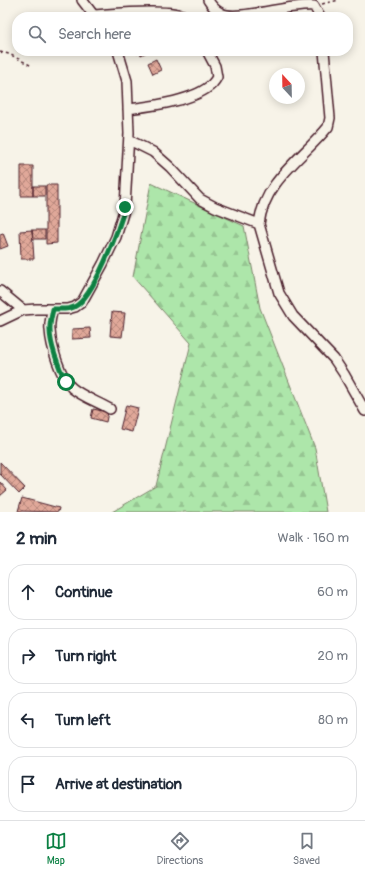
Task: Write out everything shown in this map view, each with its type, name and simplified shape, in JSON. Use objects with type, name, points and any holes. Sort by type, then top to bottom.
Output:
[{"type":"street","points":[[82,0],[91,12]]},
{"type":"street","points":[[208,0],[210,5],[219,12]]},
{"type":"street","points":[[261,12],[304,5],[314,6],[317,12]]},
{"type":"street","points":[[0,322],[23,310],[68,309],[75,307],[82,302],[104,264],[116,237],[125,207],[129,140],[127,81],[120,56]]},
{"type":"street","points":[[128,109],[156,105],[188,97],[202,91],[212,84],[218,76],[210,56]]},
{"type":"street","points":[[324,56],[330,118],[328,126],[306,151],[286,170],[275,184],[264,201],[258,224],[279,293],[293,316],[334,359],[365,411]]},
{"type":"street","points":[[129,140],[153,152],[170,167],[200,199],[215,207],[258,224]]},
{"type":"street","points":[[0,291],[23,310]]},
{"type":"street","points":[[53,309],[49,329],[50,337],[66,382],[73,389],[110,409]]},
{"type":"path","points":[[314,6],[340,0]]},
{"type":"path","points":[[0,52],[12,56]]},
{"type":"path","points":[[13,56],[32,66]]},
{"type":"green space","points":[[151,183],[244,226],[260,308],[315,448],[326,512],[112,512],[156,486],[191,343],[133,277]]},
{"type":"building","points":[[156,59],[161,70],[153,74],[148,63]]},
{"type":"building","points":[[21,166],[33,166],[33,196],[21,196]]},
{"type":"building","points":[[46,185],[57,185],[57,243],[46,244]]},
{"type":"building","points":[[33,186],[45,186],[45,196],[33,196]]},
{"type":"building","points":[[32,230],[45,230],[45,239],[33,239]]},
{"type":"building","points":[[32,230],[34,259],[21,259],[20,231]]},
{"type":"building","points":[[3,233],[8,246],[0,249],[0,234]]},
{"type":"building","points":[[112,312],[125,313],[122,337],[110,336]]},
{"type":"building","points":[[90,328],[91,338],[72,339],[72,329]]},
{"type":"building","points":[[126,405],[138,408],[132,432],[120,429]]},
{"type":"building","points":[[93,409],[108,412],[106,422],[91,418]]},
{"type":"building","points":[[0,462],[25,488],[19,494],[0,474]]},
{"type":"building","points":[[0,482],[7,490],[0,496]]},
{"type":"building","points":[[22,498],[59,508],[58,512],[18,511]]},
{"type":"route","points":[[66,382],[50,337],[49,329],[53,309],[68,309],[75,307],[82,302],[104,264],[116,237],[125,207]]}]
